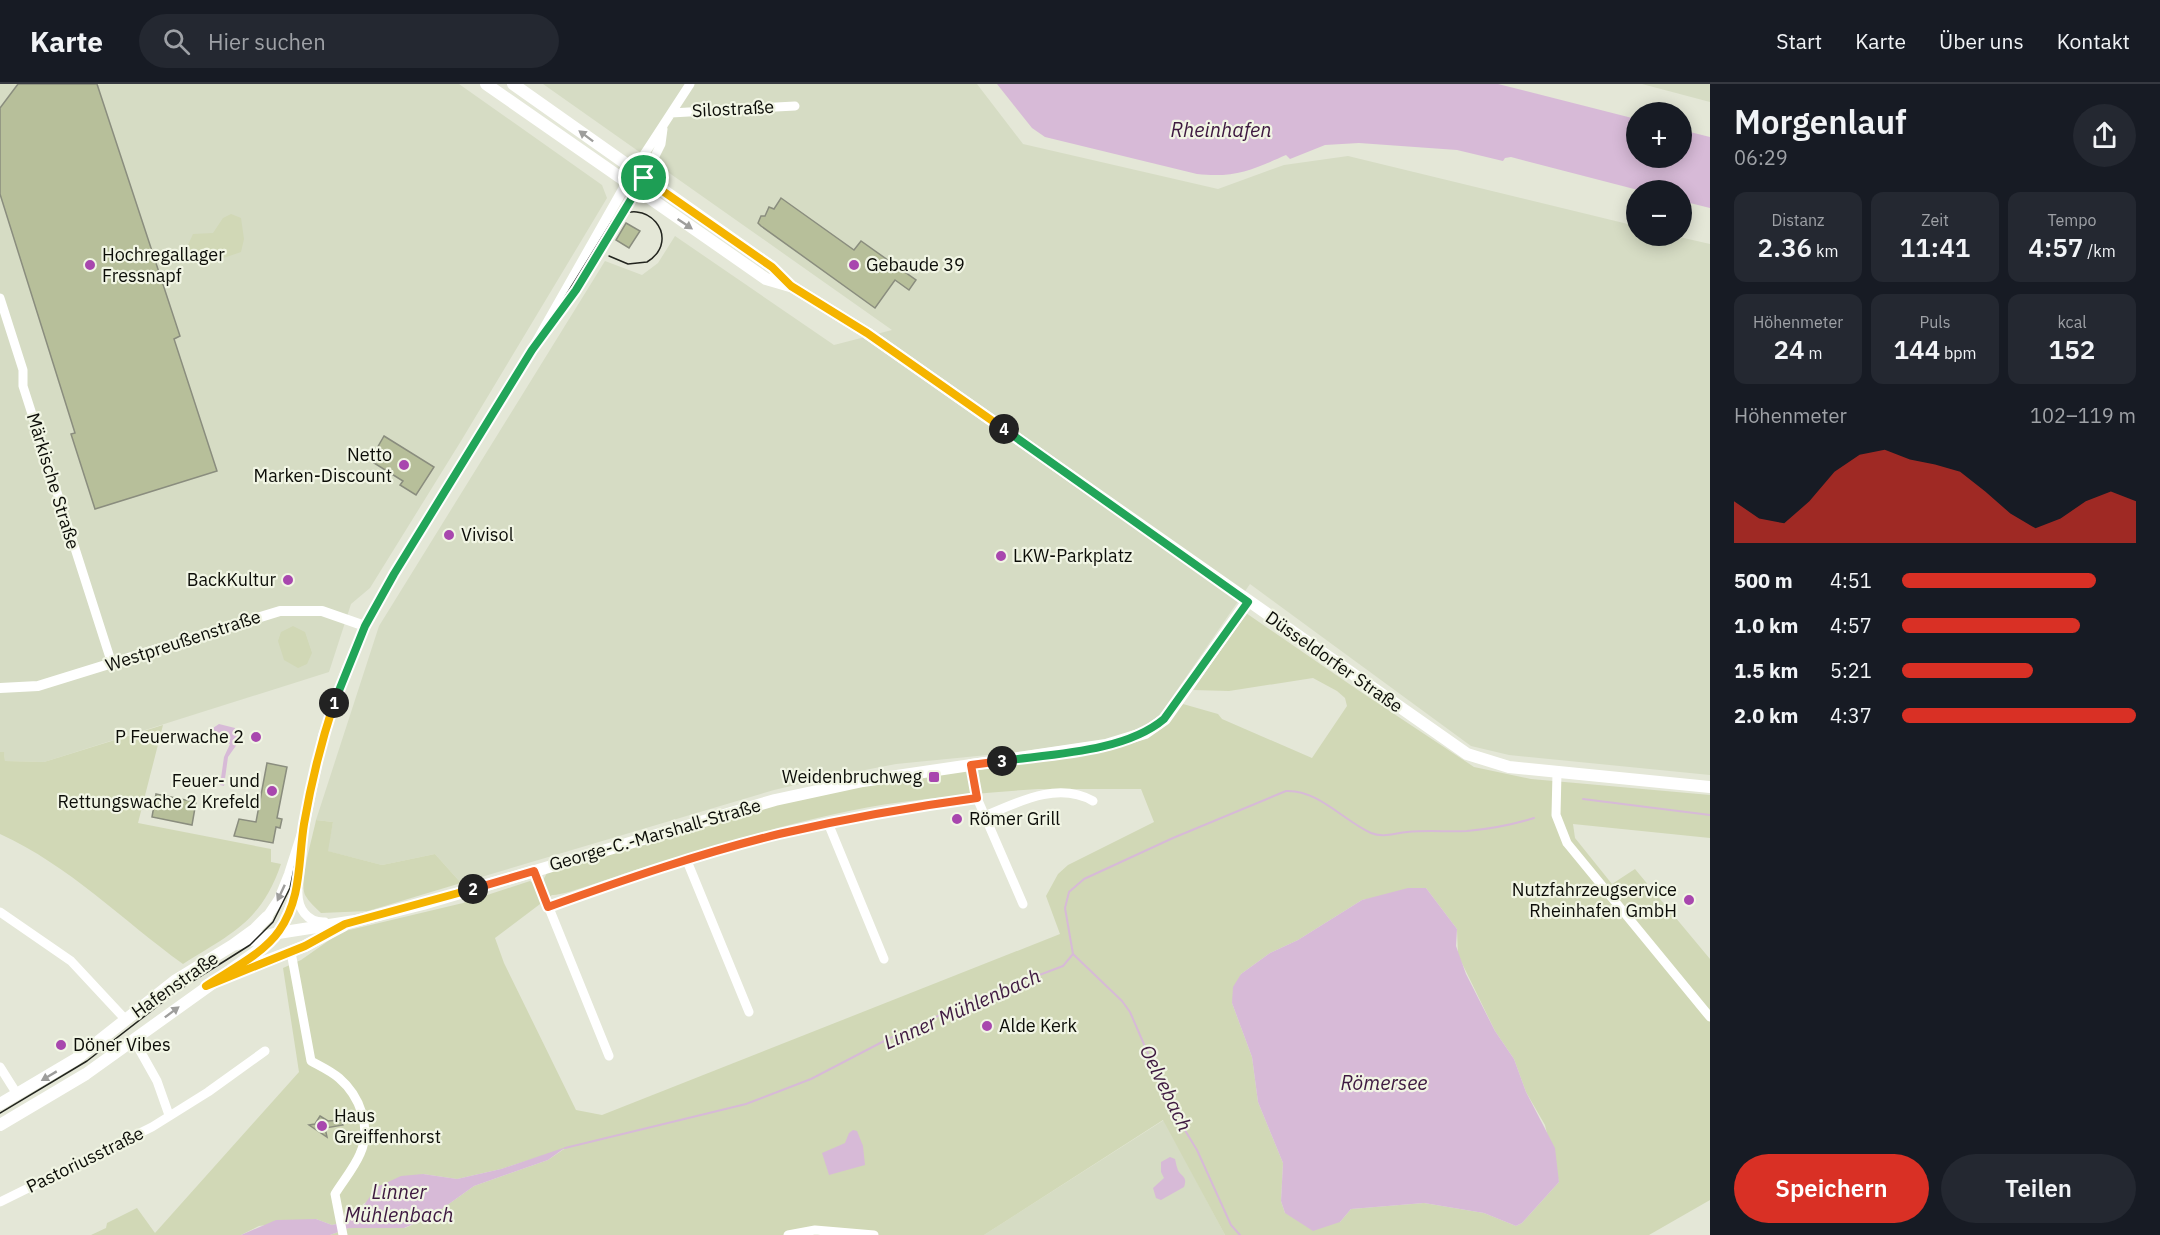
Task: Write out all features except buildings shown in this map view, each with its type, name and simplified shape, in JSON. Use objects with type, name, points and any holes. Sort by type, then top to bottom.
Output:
[{"type":"main road","name":"Düsseldorfer Straße","points":[[486,84],[766,279],[791,286]]},
{"type":"main road","name":"Düsseldorfer Straße","points":[[513,84],[772,267],[791,286],[867,333],[1467,754],[1509,767],[1710,787]]},
{"type":"main road","name":"George-C.-Marshall-Straße","points":[[233,945],[313,924],[355,921],[433,901],[775,800],[863,781],[1106,745],[1132,738],[1154,728],[1164,719],[1248,602]]},
{"type":"main road","name":"Hafenstraße","points":[[0,1104],[76,1059],[176,980],[233,945],[267,917]]},
{"type":"main road","points":[[206,986],[291,952],[355,921]]},
{"type":"main road","name":"Hafenstraße","points":[[0,1125],[60,1091],[134,1040],[256,952],[278,933]]},
{"type":"street","name":"Hafenstraße","points":[[278,933],[293,904],[298,883],[304,827],[323,736],[346,668],[365,626],[394,574],[631,187],[634,170],[651,141],[663,129],[690,84]]},
{"type":"street","name":"Silostraße","points":[[671,113],[795,106]]},
{"type":"street","name":"Hafenstraße","points":[[631,187],[644,178],[661,144],[663,129]]},
{"type":"street","name":"Märkische Straße","points":[[0,298],[23,370],[26,397],[111,664]]},
{"type":"street","name":"Westpreußenstraße","points":[[0,688],[38,686],[280,611],[322,611],[365,626]]},
{"type":"street","points":[[965,766],[1023,904]]},
{"type":"street","points":[[1557,773],[1556,814],[1567,843],[1710,1017]]},
{"type":"street","points":[[985,816],[1036,795],[1081,794],[1093,801]]},
{"type":"street","points":[[548,907],[778,834],[900,809],[977,798]]},
{"type":"street","points":[[828,823],[884,959]]},
{"type":"street","name":"Hafenstraße","points":[[267,917],[279,899],[304,827]]},
{"type":"street","points":[[687,861],[749,1012]]},
{"type":"street","points":[[534,871],[609,1056]]},
{"type":"street","points":[[298,883],[298,903],[313,924],[316,935],[311,942]]},
{"type":"street","points":[[0,912],[71,961],[126,1020]]},
{"type":"street","points":[[291,952],[311,1061],[339,1078],[356,1099],[364,1117],[365,1135],[361,1154],[335,1194],[343,1235]]},
{"type":"street","points":[[134,1040],[157,1081],[169,1115]]},
{"type":"street","name":"Pastoriusstraße","points":[[0,1202],[130,1139],[208,1092],[265,1051]]},
{"type":"street","points":[[0,1067],[18,1094]]},
{"type":"street","points":[[789,1235],[815,1230],[874,1235]]},
{"type":"shaded area","points":[[0,84],[459,84],[602,185],[607,198],[370,588],[351,604],[329,672],[44,762],[5,761],[4,753],[0,752]]},
{"type":"shaded area","points":[[543,84],[977,84],[1023,144],[1218,189],[1284,165],[1348,156],[1626,224],[1626,246],[1692,246],[1692,240],[1710,244],[1710,775],[1509,755],[1471,746],[1250,584],[1155,722],[1137,731],[1109,739],[1018,752],[896,764],[834,776],[774,790],[461,883],[435,854],[382,865],[327,851],[333,822],[316,820],[379,626],[605,261],[642,275],[658,263],[675,236],[834,345],[892,330]]},
{"type":"shaded area","points":[[1642,84],[1710,84],[1710,102]]},
{"type":"shaded area","points":[[231,214],[241,218],[244,239],[241,252],[206,264],[193,255],[188,245],[193,234],[213,233],[223,218]]},
{"type":"shaded area","points":[[1246,613],[1474,767],[1531,779],[1710,795],[1710,838],[1573,824],[1575,838],[1612,884],[1635,869],[1710,959],[1710,1200],[1649,1235],[1225,1235],[1163,1120],[984,1235],[330,1235],[349,1228],[405,1228],[432,1216],[474,1186],[548,1160],[564,1149],[501,1169],[457,1179],[423,1174],[363,1204],[356,1216],[349,1221],[332,1225],[316,1219],[259,1226],[241,1235],[91,1235],[106,1228],[107,1223],[137,1208],[155,1233],[299,1072],[283,968],[301,960],[341,932],[463,903],[530,881],[546,891],[542,882],[547,873],[716,820],[822,793],[1143,739],[1161,729],[1183,704],[1218,714],[1222,719],[1312,758],[1347,706],[1345,698],[1337,691],[1313,678],[1229,691],[1193,690]],"holes":[[[1038,789],[1141,789],[1154,822],[1068,865],[1058,874],[1046,896],[1060,934],[602,1115],[576,1110],[504,963],[495,938],[552,895],[771,830],[869,807],[970,794]],[[1426,888],[1457,929],[1458,955],[1495,1031],[1514,1059],[1526,1092],[1545,1125],[1559,1182],[1522,1223],[1516,1226],[1484,1213],[1424,1203],[1351,1209],[1340,1222],[1285,1213],[1281,1201],[1283,1163],[1258,1102],[1252,1057],[1232,1003],[1241,974],[1270,953],[1298,940],[1362,900]]]},
{"type":"shaded area","points":[[293,626],[305,632],[312,653],[307,664],[298,668],[284,660],[278,641],[281,632]]},
{"type":"shaded area","points":[[163,725],[138,823],[271,849],[271,862],[281,864],[273,884],[254,913],[230,934],[183,964],[73,878],[50,862],[0,834],[0,752],[4,752],[5,761],[44,762]]},
{"type":"shaded area","points":[[316,820],[333,822],[328,851],[382,865],[435,854],[461,883],[368,911],[321,913],[307,898],[304,888],[305,869]]},
{"type":"shaded area","points":[[1164,1120],[1225,1235],[984,1235]]},
{"type":"water","name":"Rheinhafen","points":[[997,84],[1498,84],[1626,116],[1626,168],[1692,168],[1692,132],[1710,137],[1710,208],[1692,204],[1692,180],[1626,180],[1626,187],[1511,157],[1503,161],[1457,150],[1359,143],[1325,145],[1290,159],[1286,155],[1243,172],[1210,175],[1197,174],[1045,137],[1032,128]]},
{"type":"water","points":[[219,724],[235,728],[240,740],[228,757],[224,786],[220,785],[224,757],[230,744],[207,737],[207,732]]},
{"type":"water","name":"Römersee","points":[[1408,888],[1426,888],[1457,929],[1456,946],[1466,974],[1495,1031],[1514,1059],[1526,1092],[1555,1148],[1559,1182],[1522,1223],[1516,1226],[1484,1213],[1424,1203],[1351,1209],[1340,1222],[1313,1231],[1285,1213],[1281,1201],[1283,1163],[1258,1102],[1252,1057],[1232,1003],[1233,987],[1241,974],[1270,953],[1298,940],[1362,900]]},
{"type":"water","points":[[853,1130],[857,1131],[863,1146],[865,1165],[829,1175],[822,1153],[845,1143],[849,1133]]},
{"type":"water","name":"Linner Mühlenbach","points":[[566,1147],[548,1160],[474,1186],[432,1216],[404,1228],[349,1228],[330,1235],[241,1235],[276,1220],[316,1219],[332,1225],[349,1221],[356,1216],[377,1187],[401,1176],[423,1174],[457,1179],[501,1169]]},
{"type":"water","points":[[1170,1157],[1175,1159],[1185,1184],[1184,1187],[1161,1200],[1156,1198],[1153,1188],[1164,1178],[1161,1172],[1161,1162]]},
{"type":"waterway","name":"Linner Mühlenbach","points":[[565,1148],[746,1104],[811,1079],[886,1040],[966,1003],[1063,966],[1073,954],[1065,908],[1069,892],[1084,879],[1173,838],[1286,791],[1309,795],[1361,828],[1380,835],[1414,831],[1476,830],[1534,818]]},
{"type":"waterway","name":"Linner Mühlenbach","points":[[1583,799],[1710,815]]},
{"type":"waterway","name":"Oelvebach","points":[[1073,954],[1122,1001],[1130,1012],[1172,1109],[1197,1150],[1231,1225],[1240,1235]]},
{"type":"tram line","points":[[0,1113],[87,1061],[177,991],[250,945],[273,922],[290,888],[322,736],[346,667],[365,625],[393,574],[612,221],[624,213],[637,212],[647,215],[656,222],[661,231],[662,242],[657,252],[647,262],[628,264],[609,256]]},
{"type":"place","name":"Hochregallager Fressnapf","points":[[90,265]]},
{"type":"place","name":"Gebaude 39","points":[[854,265]]},
{"type":"place","name":"Netto Marken-Discount","points":[[404,465]]},
{"type":"place","name":"Vivisol","points":[[449,535]]},
{"type":"place","name":"LKW-Parkplatz","points":[[1001,556]]},
{"type":"place","name":"BackKultur","points":[[288,580]]},
{"type":"place","name":"P Feuerwache 2","points":[[256,737]]},
{"type":"place","name":"Weidenbruchweg","points":[[934,777]]},
{"type":"place","name":"Feuer- und Rettungswache 2 Krefeld","points":[[272,791]]},
{"type":"place","name":"Römer Grill","points":[[957,819]]},
{"type":"place","name":"Nutzfahrzeugservice Rheinhafen GmbH","points":[[1689,900]]},
{"type":"place","name":"Alde Kerk","points":[[987,1026]]},
{"type":"place","name":"Döner Vibes","points":[[61,1045]]},
{"type":"place","name":"Haus Greiffenhorst","points":[[322,1126]]},
{"type":"route","points":[[644,178],[772,267],[791,286],[867,333],[1248,602],[1164,719],[1154,728],[1132,738],[1106,745],[971,765],[977,798],[900,809],[778,834],[720,850],[548,907],[534,871],[423,904],[345,924],[305,946],[206,986],[256,952],[278,933],[286,919],[293,904],[300,875],[304,827],[323,736],[346,668],[365,626],[394,574],[532,350],[576,290],[644,178]]}]
